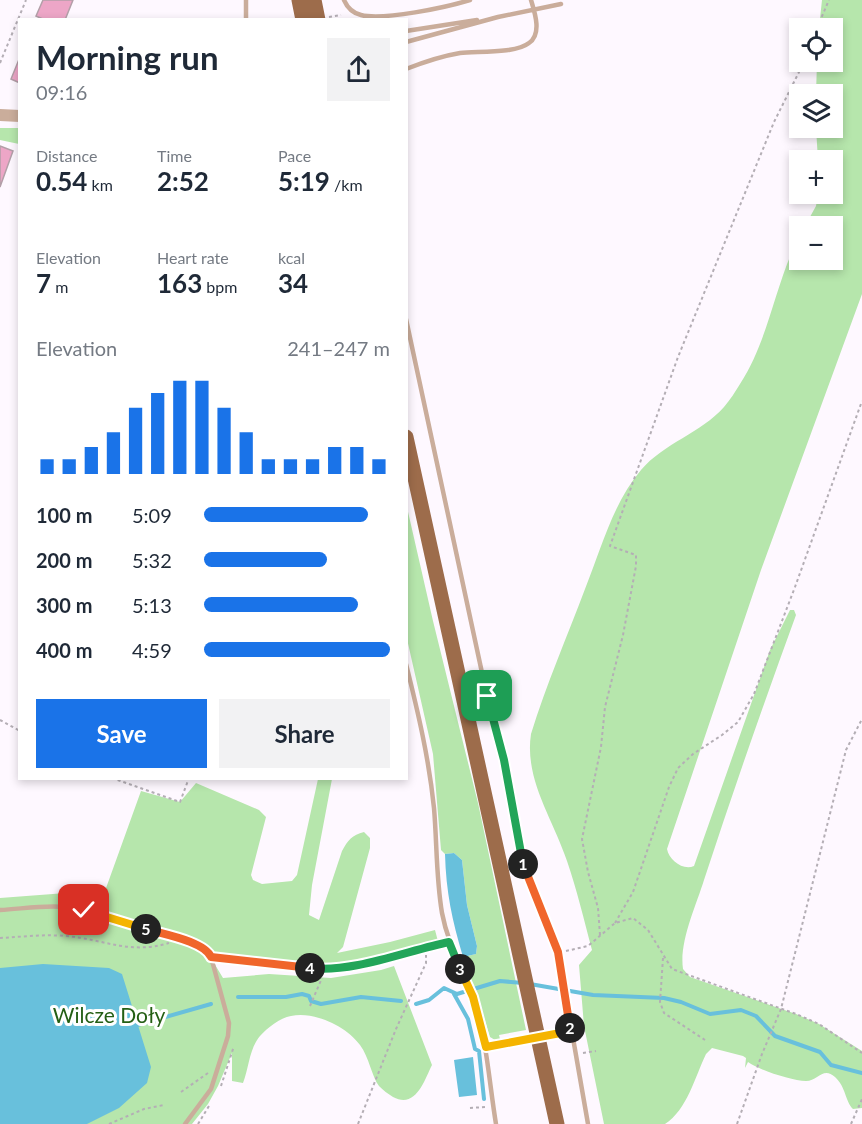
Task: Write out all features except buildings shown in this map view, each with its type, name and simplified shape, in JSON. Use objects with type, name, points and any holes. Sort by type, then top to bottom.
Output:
[{"type":"main road","points":[[299,0],[303,18]]},
{"type":"main road","points":[[314,0],[318,18]]},
{"type":"main road","points":[[408,446],[557,1124]]},
{"type":"street","points":[[0,115],[18,116]]},
{"type":"lane","points":[[246,0],[246,18]]},
{"type":"lane","points":[[344,0],[349,9],[360,15],[376,17],[442,7],[470,0]]},
{"type":"lane","points":[[408,68],[458,53],[520,48],[530,43],[536,35],[531,0]]},
{"type":"lane","points":[[408,31],[498,17],[561,4]]},
{"type":"lane","points":[[408,41],[498,17]]},
{"type":"lane","points":[[408,328],[487,696],[504,760],[520,853],[527,877],[558,952],[565,983],[571,1031],[578,1055],[588,1124]]},
{"type":"lane","points":[[408,672],[422,727],[430,772],[439,893],[449,942],[473,997],[486,1047],[496,1124]]},
{"type":"lane","points":[[0,910],[41,907],[84,910],[188,941],[209,953],[229,1023],[228,1036],[207,1095],[185,1124]]},
{"type":"lane","points":[[211,957],[326,970],[353,966],[449,942]]},
{"type":"lane","points":[[486,1047],[571,1031]]},
{"type":"path","points":[[19,18],[26,0]]},
{"type":"path","points":[[822,18],[829,0]]},
{"type":"path","points":[[0,63],[18,19]]},
{"type":"path","points":[[600,935],[598,908],[582,839],[601,747],[605,707],[624,635],[636,566],[636,555],[610,546],[678,357],[774,122],[799,72]]},
{"type":"path","points":[[558,952],[588,946],[615,923],[633,892],[678,768],[693,753],[738,722],[753,694],[795,587],[862,401]]},
{"type":"path","points":[[737,1124],[781,1009],[846,750],[862,719]]},
{"type":"path","points":[[0,720],[18,730]]},
{"type":"path","points":[[118,780],[180,802],[188,780]]},
{"type":"path","points":[[615,923],[633,918],[641,923],[648,930],[672,969],[680,974],[819,1024],[862,1053]]},
{"type":"path","points":[[0,938],[63,935],[137,949],[188,941]]},
{"type":"path","points":[[152,948],[154,941]]},
{"type":"path","points":[[358,1124],[396,1029],[426,963],[425,947]]},
{"type":"path","points":[[416,956],[426,954]]},
{"type":"path","points":[[663,957],[660,1002],[664,1013],[705,1040]]},
{"type":"path","points":[[310,1006],[323,975],[314,975]]},
{"type":"path","points":[[218,1091],[230,1064],[234,1044]]},
{"type":"path","points":[[578,1055],[596,1051]]},
{"type":"path","points":[[182,1092],[218,1066]]},
{"type":"path","points":[[193,1084],[201,1088]]},
{"type":"path","points":[[198,1124],[214,1099]]},
{"type":"path","points":[[851,1124],[862,1099]]},
{"type":"path","points":[[109,1124],[144,1109],[164,1105]]},
{"type":"path","points":[[470,1107],[494,1107]]},
{"type":"green space","points":[[822,0],[862,0],[862,294],[761,570],[667,849],[677,864],[685,867],[694,866],[770,650],[790,610],[794,610],[796,615],[689,924],[683,947],[683,969],[690,977],[819,1024],[862,1051],[862,1108],[853,1109],[841,1085],[831,1074],[824,1073],[806,1081],[793,1079],[767,1072],[748,1062],[745,1068],[746,1058],[743,1056],[712,1048],[706,1054],[685,1102],[673,1118],[665,1124],[604,1124],[584,1026],[579,965],[592,950],[567,861],[536,783],[530,751],[531,734],[608,527],[631,483],[660,452],[705,424],[724,407],[732,396],[758,349],[789,260],[789,270],[843,270],[843,216],[810,216],[816,204],[843,204],[843,150],[817,150],[817,138],[843,138],[843,84],[816,84],[817,72],[843,72],[843,18],[820,18]]},
{"type":"green space","points":[[0,128],[18,128],[18,144],[0,140]]},
{"type":"green space","points":[[408,512],[478,803],[526,1030],[499,1035],[500,1039],[495,1040],[490,1037],[478,998],[460,960],[476,954],[477,946],[467,905],[462,860],[454,853],[445,854],[441,850],[433,754],[408,643]]},
{"type":"green space","name":"Wilcze Doły","points":[[318,780],[332,780],[312,885],[309,915],[319,920],[342,851],[351,838],[364,832],[370,838],[370,848],[343,947],[337,953],[435,930],[440,949],[339,971],[314,971],[261,962],[211,958],[223,978],[269,974],[331,978],[394,966],[432,1065],[418,1092],[408,1099],[401,1100],[391,1096],[379,1086],[363,1050],[354,1038],[329,1021],[300,1015],[282,1019],[260,1036],[251,1053],[243,1083],[232,1081],[232,1053],[208,1104],[192,1124],[0,1124],[0,898],[66,893],[101,902],[141,791],[180,802],[196,783],[259,810],[266,817],[251,875],[253,880],[262,884],[292,881],[297,875]]},
{"type":"water","points":[[454,853],[462,860],[467,905],[477,946],[476,954],[463,957],[448,894],[445,854]]},
{"type":"water","points":[[43,964],[109,968],[122,974],[151,1067],[147,1083],[119,1108],[87,1124],[0,1124],[0,968]]},
{"type":"water","points":[[473,1057],[477,1095],[459,1097],[454,1060]]},
{"type":"waterway","points":[[416,1004],[429,1000],[444,988],[457,994],[500,981],[523,983]]},
{"type":"waterway","points":[[530,984],[593,995],[664,998],[681,1002],[710,1014],[741,1010],[756,1016],[775,1036],[820,1052],[831,1065],[862,1073]]},
{"type":"waterway","points":[[238,997],[286,997],[302,994],[309,996],[311,1001],[321,1004],[361,997],[401,1001]]},
{"type":"waterway","points":[[454,994],[468,1019],[475,1049],[479,1051],[484,1099]]},
{"type":"waterway","points":[[134,1026],[211,1004]]},
{"type":"route","points":[[84,910],[188,941],[209,953],[211,957],[326,970],[353,966],[449,942],[473,997],[486,1047],[571,1031],[565,983],[558,952],[540,903],[527,877],[520,853],[504,760],[487,696]]}]
